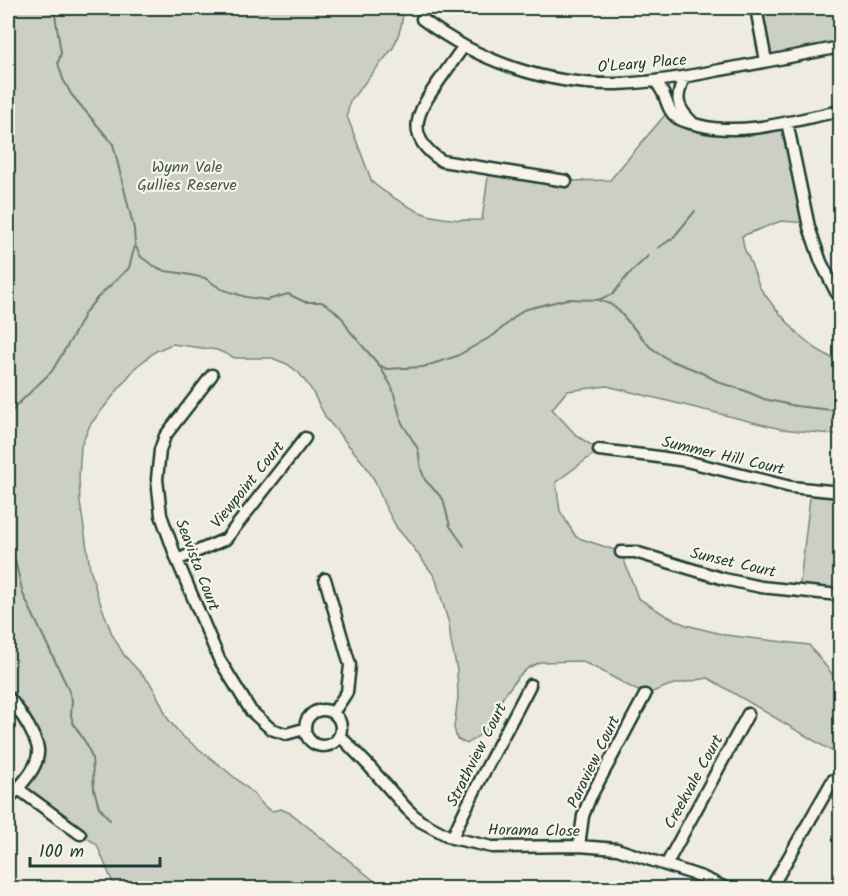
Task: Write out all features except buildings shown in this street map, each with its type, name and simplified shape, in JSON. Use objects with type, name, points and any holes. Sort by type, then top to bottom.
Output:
[{"type":"street","points":[[756,8],[766,61]]},
{"type":"street","name":"O'Leary Place","points":[[422,19],[464,46],[510,67],[552,78],[604,84],[684,77],[840,47]]},
{"type":"street","points":[[464,46],[425,101],[419,114],[418,126],[423,144],[431,154],[442,161],[566,181]]},
{"type":"street","points":[[684,77],[678,91],[680,107],[682,113],[694,124]]},
{"type":"street","points":[[656,81],[673,115],[683,121],[723,130],[742,130],[840,111]]},
{"type":"street","points":[[788,122],[809,227],[820,262],[836,292],[840,295]]},
{"type":"street","name":"Seavista Court","points":[[212,375],[165,436],[159,450],[157,479],[161,515],[177,560],[219,659],[251,711],[271,729],[286,734],[304,729]]},
{"type":"street","name":"Viewpoint Court","points":[[177,560],[226,539],[305,438]]},
{"type":"street","name":"Summer Hill Court","points":[[599,450],[686,461],[791,487],[840,492]]},
{"type":"street","name":"Sunset Court","points":[[621,552],[635,552],[724,579],[761,587],[840,595]]},
{"type":"street","points":[[325,579],[350,665],[347,692],[333,713]]},
{"type":"street","name":"Strathview Court","points":[[452,838],[468,801],[530,685]]},
{"type":"street","name":"Paraview Court","points":[[579,846],[583,816],[590,798],[645,695]]},
{"type":"street","points":[[8,697],[16,705],[37,742],[39,751],[32,769],[8,800]]},
{"type":"street","points":[[322,710],[333,713],[341,728],[337,741],[324,747],[310,742],[304,729],[309,716],[322,710]]},
{"type":"street","name":"Creekvale Court","points":[[666,865],[748,714]]},
{"type":"street","name":"Horama Close","points":[[340,736],[407,809],[420,820],[452,838],[492,847],[579,846],[617,849],[702,877],[726,888]]},
{"type":"street","points":[[771,888],[834,780]]},
{"type":"street","points":[[17,788],[80,834]]},
{"type":"green space","name":"Wynn Vale Gullies Reserve","points":[[8,8],[402,8],[402,23],[393,48],[350,101],[347,116],[372,182],[413,209],[445,218],[482,220],[489,169],[566,181],[610,180],[665,115],[682,126],[710,128],[787,122],[808,223],[781,221],[742,236],[744,248],[760,288],[775,308],[798,334],[815,348],[840,363],[840,435],[781,429],[607,386],[567,391],[552,409],[577,436],[599,450],[556,482],[560,511],[576,537],[621,552],[638,598],[686,625],[725,635],[809,645],[840,684],[840,756],[708,678],[670,685],[645,695],[581,661],[540,662],[528,668],[518,677],[501,700],[489,728],[467,744],[457,739],[454,728],[458,697],[457,670],[449,624],[435,577],[397,528],[375,481],[365,465],[326,418],[311,389],[299,373],[287,364],[272,358],[235,358],[217,350],[172,344],[156,351],[136,367],[90,425],[81,446],[80,502],[90,568],[112,634],[124,655],[150,683],[168,719],[181,735],[252,792],[265,807],[272,811],[281,809],[292,814],[383,888],[115,888],[97,845],[17,788],[39,751],[8,697],[8,158],[10,150],[8,140]]},
{"type":"green space","points":[[756,8],[840,8],[840,47],[766,61]]},
{"type":"green space","points":[[811,489],[840,492],[840,595],[799,591]]},
{"type":"waterway","points":[[54,8],[61,53],[58,63],[63,79],[71,94],[113,144],[134,229],[135,245],[141,257],[165,271],[205,278],[221,289],[246,297],[267,300],[288,294],[305,302],[322,302],[333,309],[379,365],[392,387],[402,423],[418,449],[425,480],[443,499],[450,526],[464,546]]},
{"type":"waterway","points":[[658,248],[673,238],[695,211]]},
{"type":"waterway","points":[[8,419],[15,407],[52,371],[86,311],[129,268],[135,245]]},
{"type":"waterway","points":[[598,300],[613,294],[627,276],[648,256]]},
{"type":"waterway","points":[[379,365],[387,369],[423,367],[457,356],[494,335],[523,310],[567,299],[598,300],[618,310],[650,347],[669,360],[764,399],[796,406],[840,411]]},
{"type":"waterway","points":[[8,547],[15,560],[23,594],[67,686],[72,700],[73,723],[87,745],[92,758],[94,790],[99,807],[110,820]]}]
